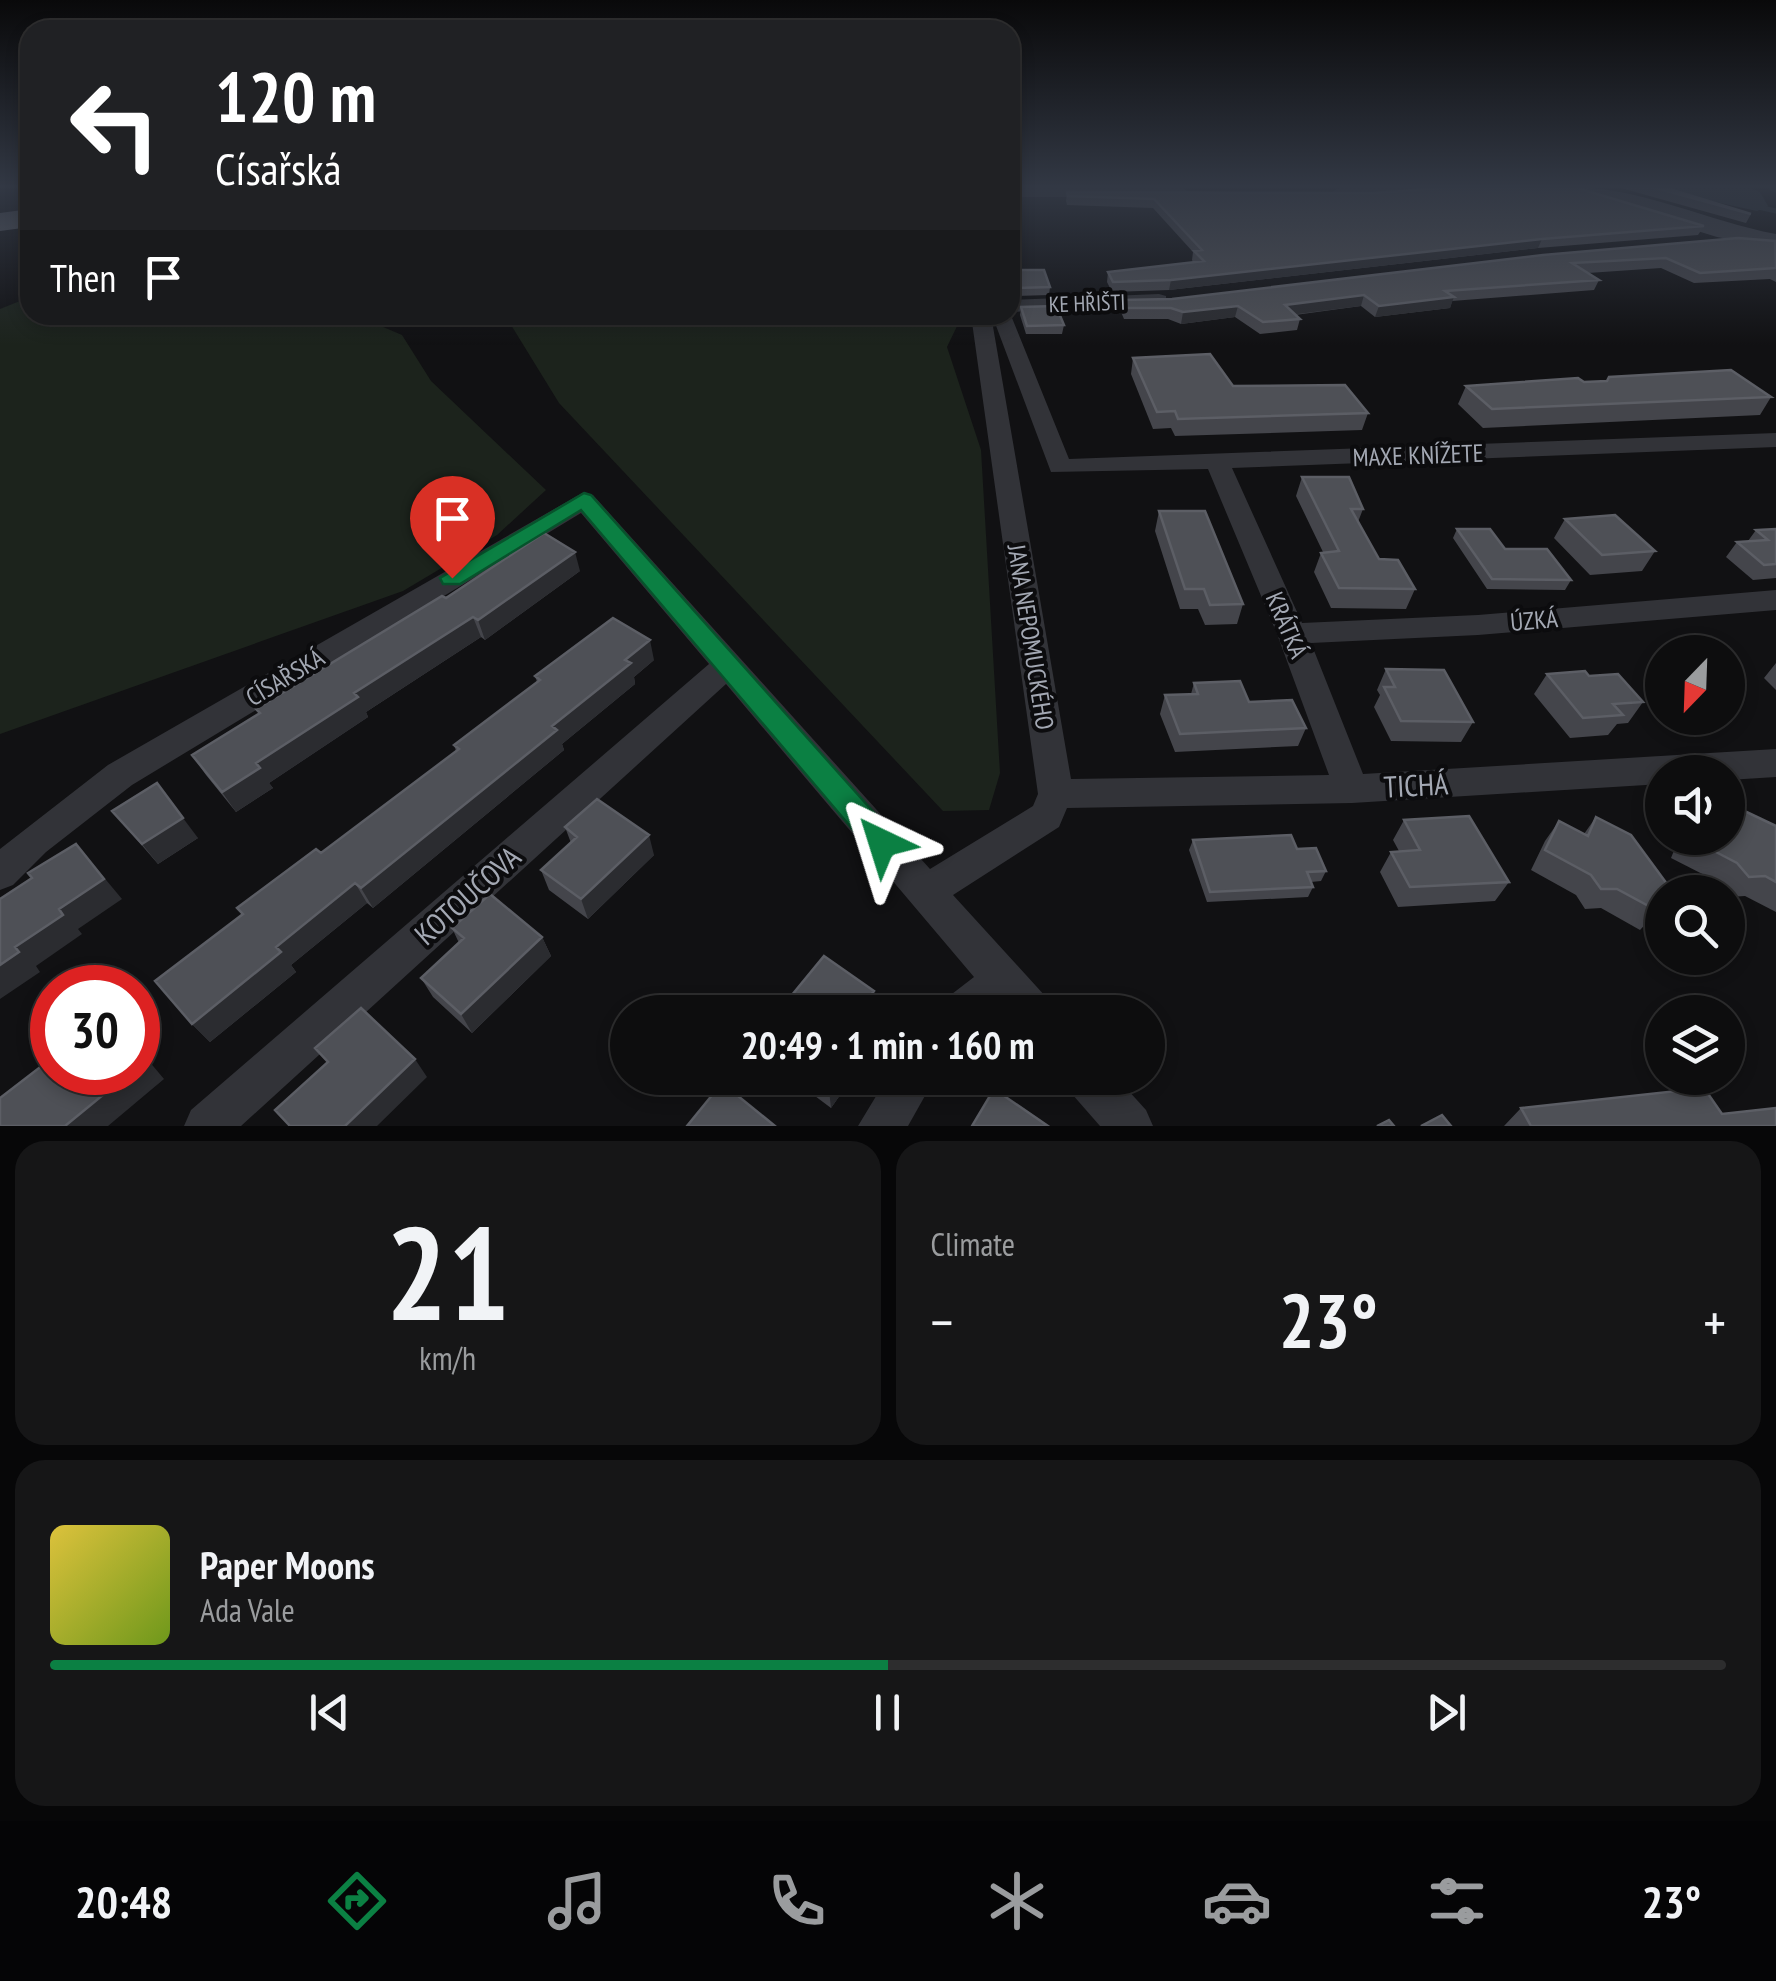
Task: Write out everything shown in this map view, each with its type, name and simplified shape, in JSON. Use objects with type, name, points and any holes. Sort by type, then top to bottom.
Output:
[{"type":"street","points":[[1710,244],[1770,241]]},
{"type":"street","name":"KE HŘIŠTI","points":[[1020,306],[1170,300]]},
{"type":"street","name":"JANA NEPOMUCKÉHO","points":[[983,325],[1056,794]]},
{"type":"street","name":"MAXE KNÍŽETE","points":[[1006,325],[1060,467],[1776,440]]},
{"type":"street","name":"KRÁTKÁ","points":[[1218,464],[1292,634],[1352,789]]},
{"type":"street","name":"CÍSAŘSKÁ","points":[[0,873],[33,840],[120,775],[584,500],[728,665]]},
{"type":"street","name":"ÚZKÁ","points":[[1292,634],[1478,625],[1776,600]]},
{"type":"street","points":[[728,665],[1015,995]]},
{"type":"street","name":"KOTOUČOVA","points":[[208,1126],[728,665]]},
{"type":"street","name":"TICHÁ","points":[[1056,794],[1352,789],[1776,763]]},
{"type":"street","points":[[925,892],[1046,816],[1056,794]]},
{"type":"street","points":[[985,995],[1002,981]]},
{"type":"street","points":[[881,1126],[902,1095]]},
{"type":"street","points":[[1103,1095],[1130,1126]]},
{"type":"shaded area","points":[[20,301],[20,325],[378,325],[402,335],[431,381],[546,490],[497,535],[403,591],[0,734],[0,309]]},
{"type":"shaded area","points":[[511,325],[958,325],[947,347],[981,450],[1000,773],[989,810],[943,811],[559,403]]},
{"type":"building","points":[[1192,240],[1537,240],[1171,280],[1113,282],[1108,272],[1204,261],[1194,251],[1202,250]]},
{"type":"building","points":[[1757,240],[1775,241],[1776,268],[1700,273],[1666,258],[1572,263],[1599,280],[1445,291],[1454,297],[1379,306],[1364,295],[1285,305],[1300,319],[1263,322],[1238,306],[1183,312],[1171,308],[1126,308],[1122,300],[1172,299],[1543,255]]},
{"type":"building","points":[[1020,270],[1044,270],[1050,287],[1020,288]]},
{"type":"building","points":[[1056,306],[1064,325],[1027,326],[1021,307]]},
{"type":"building","points":[[1210,354],[1233,386],[1345,385],[1368,413],[1178,419],[1175,411],[1157,412],[1133,358]]},
{"type":"building","points":[[1731,370],[1771,397],[1492,409],[1466,386],[1578,378],[1584,382],[1607,381],[1609,377]]},
{"type":"building","points":[[1302,477],[1349,477],[1363,509],[1351,509],[1379,559],[1398,560],[1415,589],[1339,588],[1321,553],[1339,551]]},
{"type":"building","points":[[1159,511],[1205,511],[1243,604],[1210,605],[1204,589],[1185,589]]},
{"type":"building","points":[[1615,515],[1655,551],[1602,555],[1565,519]]},
{"type":"building","points":[[1457,529],[1490,529],[1505,549],[1547,549],[1571,580],[1492,579]]},
{"type":"building","points":[[1776,529],[1776,564],[1764,565],[1737,542],[1768,540],[1756,530]]},
{"type":"building","points":[[544,533],[575,552],[478,620],[473,617],[354,693],[358,697],[256,763],[260,768],[222,792],[192,755],[260,713],[256,709],[442,596],[446,598]]},
{"type":"building","points":[[613,618],[650,640],[625,660],[631,663],[552,726],[557,730],[361,888],[355,883],[276,947],[281,952],[192,1024],[160,987],[160,977],[243,914],[237,908],[316,849],[321,853],[459,749],[454,745],[540,680],[535,676]]},
{"type":"building","points":[[1386,669],[1444,670],[1473,722],[1401,721],[1384,687],[1395,687]]},
{"type":"building","points":[[1585,671],[1589,676],[1618,674],[1643,702],[1613,704],[1623,715],[1583,718],[1547,674]]},
{"type":"building","points":[[1240,681],[1249,702],[1292,700],[1306,728],[1180,734],[1165,695],[1198,694],[1194,683]]},
{"type":"building","points":[[157,783],[183,818],[142,844],[112,811]]},
{"type":"building","points":[[597,799],[649,835],[581,899],[541,870],[577,837],[565,827]]},
{"type":"building","points":[[1745,811],[1776,826],[1776,882],[1765,876],[1749,877],[1737,863],[1722,855],[1745,855]]},
{"type":"building","points":[[1469,816],[1509,882],[1410,887],[1391,852],[1420,850],[1404,820]]},
{"type":"building","points":[[1596,817],[1631,835],[1660,875],[1645,875],[1645,904],[1617,889],[1601,889],[1591,875],[1545,850],[1559,821],[1588,836]]},
{"type":"building","points":[[1291,835],[1297,849],[1316,848],[1326,871],[1307,872],[1313,887],[1210,892],[1193,840]]},
{"type":"building","points":[[76,844],[104,879],[59,909],[63,915],[15,947],[19,952],[0,965],[0,899],[32,878],[28,873]]},
{"type":"building","points":[[490,894],[542,937],[461,1014],[421,978],[464,938],[452,928]]},
{"type":"building","points":[[824,956],[874,991],[871,995],[792,995]]},
{"type":"building","points":[[361,1008],[415,1059],[345,1126],[290,1126],[275,1110],[328,1062],[315,1048]]},
{"type":"building","points":[[30,1075],[30,1095],[103,1095],[65,1126],[0,1126],[0,1098]]},
{"type":"building","points":[[1645,1094],[1709,1095],[1722,1114],[1776,1108],[1776,1126],[1531,1126],[1521,1108]]},
{"type":"building","points":[[712,1095],[737,1095],[775,1126],[687,1126]]},
{"type":"building","points":[[990,1095],[1003,1095],[1048,1126],[972,1126]]},
{"type":"building","points":[[1442,1115],[1451,1126],[1421,1126]]},
{"type":"route","points":[[452,578],[584,500],[882,843]]}]
